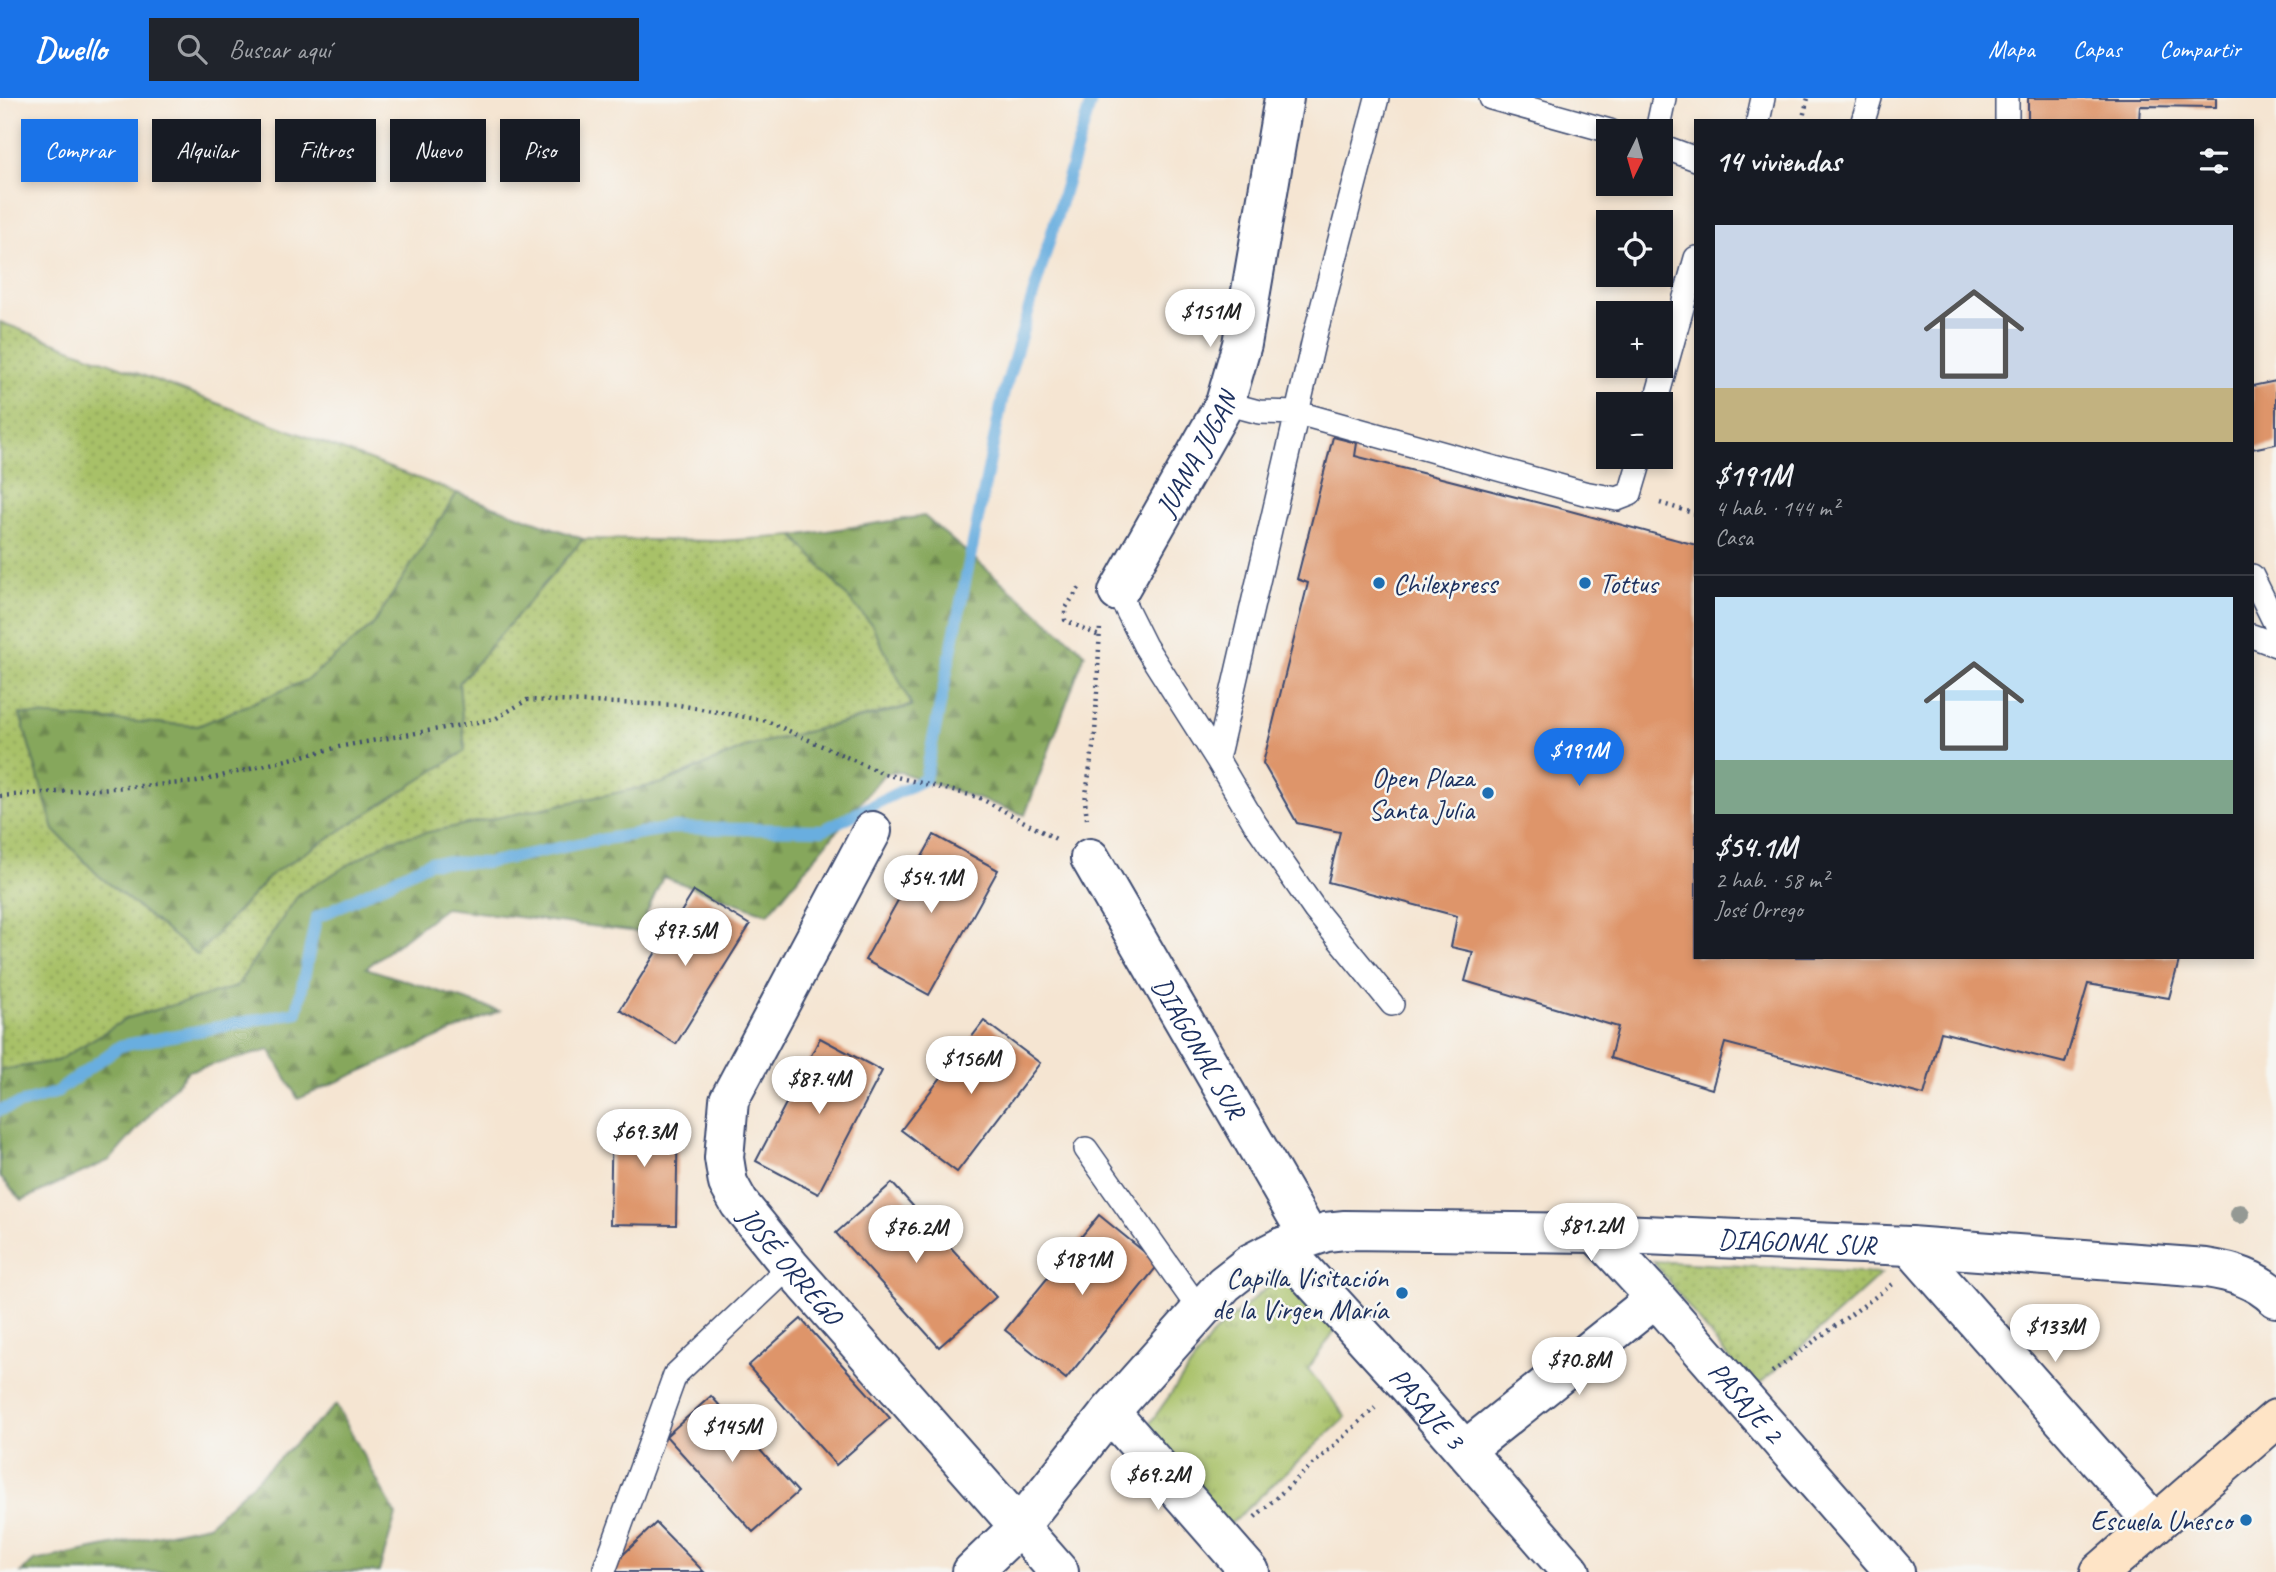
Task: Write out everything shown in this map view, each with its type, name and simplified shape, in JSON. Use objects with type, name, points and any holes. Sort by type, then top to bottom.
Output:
[{"type":"street","name":"JUANA JUGAN","points":[[1101,586],[1225,403],[1242,344],[1284,98]]},
{"type":"street","name":"JOSÉ ORREGO","points":[[872,831],[729,1100],[724,1136],[727,1183],[739,1203],[790,1266],[1059,1572]]},
{"type":"street","name":"DIAGONAL SUR","points":[[1090,858],[1295,1242]]},
{"type":"street","name":"DIAGONAL SUR","points":[[972,1572],[1019,1527],[1110,1412],[1224,1284],[1242,1270],[1295,1242],[1345,1230],[1596,1233],[2206,1268],[2247,1278],[2276,1298]]},
{"type":"street","name":"PASAJE 2","points":[[1596,1233],[1656,1297],[1895,1572]]},
{"type":"street","name":"PASAJE 3","points":[[1295,1242],[1404,1381],[1571,1572]]},
{"type":"street","points":[[1918,1253],[2155,1524]]},
{"type":"street","points":[[1465,1450],[1656,1297]]},
{"type":"street","points":[[1110,1412],[1238,1558]]},
{"type":"street","points":[[2100,1572],[2276,1419]]},
{"type":"lane","points":[[1217,759],[1315,335],[1377,98]]},
{"type":"lane","points":[[1492,98],[1596,127]]},
{"type":"lane","points":[[1660,119],[1664,98]]},
{"type":"lane","points":[[1758,119],[1763,98]]},
{"type":"lane","points":[[1864,119],[1870,98]]},
{"type":"lane","points":[[2007,98],[2007,119]]},
{"type":"lane","points":[[1673,150],[1694,158]]},
{"type":"lane","points":[[1658,392],[1694,265]]},
{"type":"lane","points":[[1225,403],[1259,412],[1298,413],[1584,493],[1617,499],[1629,494],[1637,469]]},
{"type":"lane","points":[[2254,580],[2276,625]]},
{"type":"lane","points":[[1101,586],[1145,646],[1254,821],[1315,910],[1392,1004]]},
{"type":"lane","points":[[2254,637],[2276,645]]},
{"type":"lane","points":[[1086,1149],[1199,1309]]},
{"type":"lane","points":[[605,1568],[675,1375],[790,1266]]},
{"type":"path","points":[[1803,119],[1808,98]]},
{"type":"path","points":[[1099,636],[1065,620],[1065,609],[1101,586]]},
{"type":"path","points":[[1090,858],[1085,801],[1095,734],[1101,586]]},
{"type":"path","points":[[0,796],[197,782],[343,746],[495,719],[527,700],[679,705],[767,721],[884,774],[978,797],[1090,858]]},
{"type":"path","points":[[1741,1395],[1918,1253]]},
{"type":"path","points":[[1238,1558],[1404,1381]]},
{"type":"green space","points":[[0,322],[457,493],[373,625],[307,680],[198,726],[20,714],[54,830],[98,875],[197,955],[272,874],[465,751],[459,683],[583,539],[720,541],[794,536],[872,625],[912,705],[749,746],[663,783],[391,841],[299,894],[236,987],[128,1018],[57,1061],[0,1070]]},
{"type":"green space","points":[[457,493],[583,539],[459,683],[465,751],[272,874],[197,955],[98,875],[54,830],[20,714],[198,726],[307,680],[373,625]]},
{"type":"green space","points":[[924,516],[1085,653],[1025,815],[900,772],[884,774],[768,914],[663,877],[638,932],[445,908],[366,968],[499,1011],[298,1099],[270,1050],[188,1071],[110,1160],[22,1200],[0,1177],[0,1070],[57,1061],[128,1018],[236,987],[299,894],[391,840],[663,783],[749,746],[912,706],[872,625],[794,536]]},
{"type":"green space","points":[[1653,1261],[1881,1274],[1753,1390]]},
{"type":"green space","points":[[1292,1266],[1338,1326],[1308,1369],[1346,1417],[1225,1529],[1141,1436],[1214,1333]]},
{"type":"green space","points":[[336,1405],[396,1515],[379,1572],[21,1572],[34,1561],[208,1525]]},
{"type":"building","points":[[2028,98],[2216,98],[2216,107],[2140,106],[2139,119],[2028,119]]},
{"type":"building","points":[[2276,381],[2276,444],[2254,449],[2254,386]]},
{"type":"building","name":"Open Plaza Santa Julia","points":[[1333,437],[1357,443],[1355,456],[1694,544],[1694,959],[2179,959],[2169,998],[2088,984],[2065,1063],[1941,1032],[1924,1095],[1725,1043],[1712,1089],[1610,1058],[1618,1027],[1465,981],[1473,952],[1451,947],[1457,916],[1328,882],[1340,832],[1297,823],[1263,763],[1308,583],[1297,579]]},
{"type":"building","points":[[934,835],[998,870],[929,995],[865,960]]},
{"type":"building","points":[[694,891],[750,925],[676,1044],[620,1010]]},
{"type":"building","points":[[984,1021],[1040,1063],[957,1172],[901,1130]]},
{"type":"building","points":[[820,1038],[882,1071],[818,1194],[756,1161]]},
{"type":"building","points":[[612,1112],[678,1113],[676,1225],[610,1224]]},
{"type":"building","points":[[892,1183],[996,1297],[939,1347],[836,1233]]},
{"type":"building","points":[[1099,1215],[1159,1264],[1066,1379],[1005,1330]]},
{"type":"building","points":[[801,1319],[890,1418],[836,1465],[748,1366]]},
{"type":"building","points":[[711,1396],[798,1492],[753,1532],[666,1436]]},
{"type":"building","points":[[656,1523],[704,1572],[605,1572]]},
{"type":"waterway","points":[[0,1110],[55,1093],[120,1046],[297,1012],[316,918],[430,862],[487,863],[671,828],[823,830],[925,779],[1003,396],[1092,98]]},
{"type":"place","name":"Chilexpress","points":[[1379,583]]},
{"type":"place","name":"Tottus","points":[[1585,583]]},
{"type":"place","name":"Open Plaza Santa Julia","points":[[1488,793]]},
{"type":"place","name":"Capilla Visitación de la Virgen María","points":[[1402,1293]]},
{"type":"place","name":"Escuela Unesco","points":[[2246,1520]]}]
